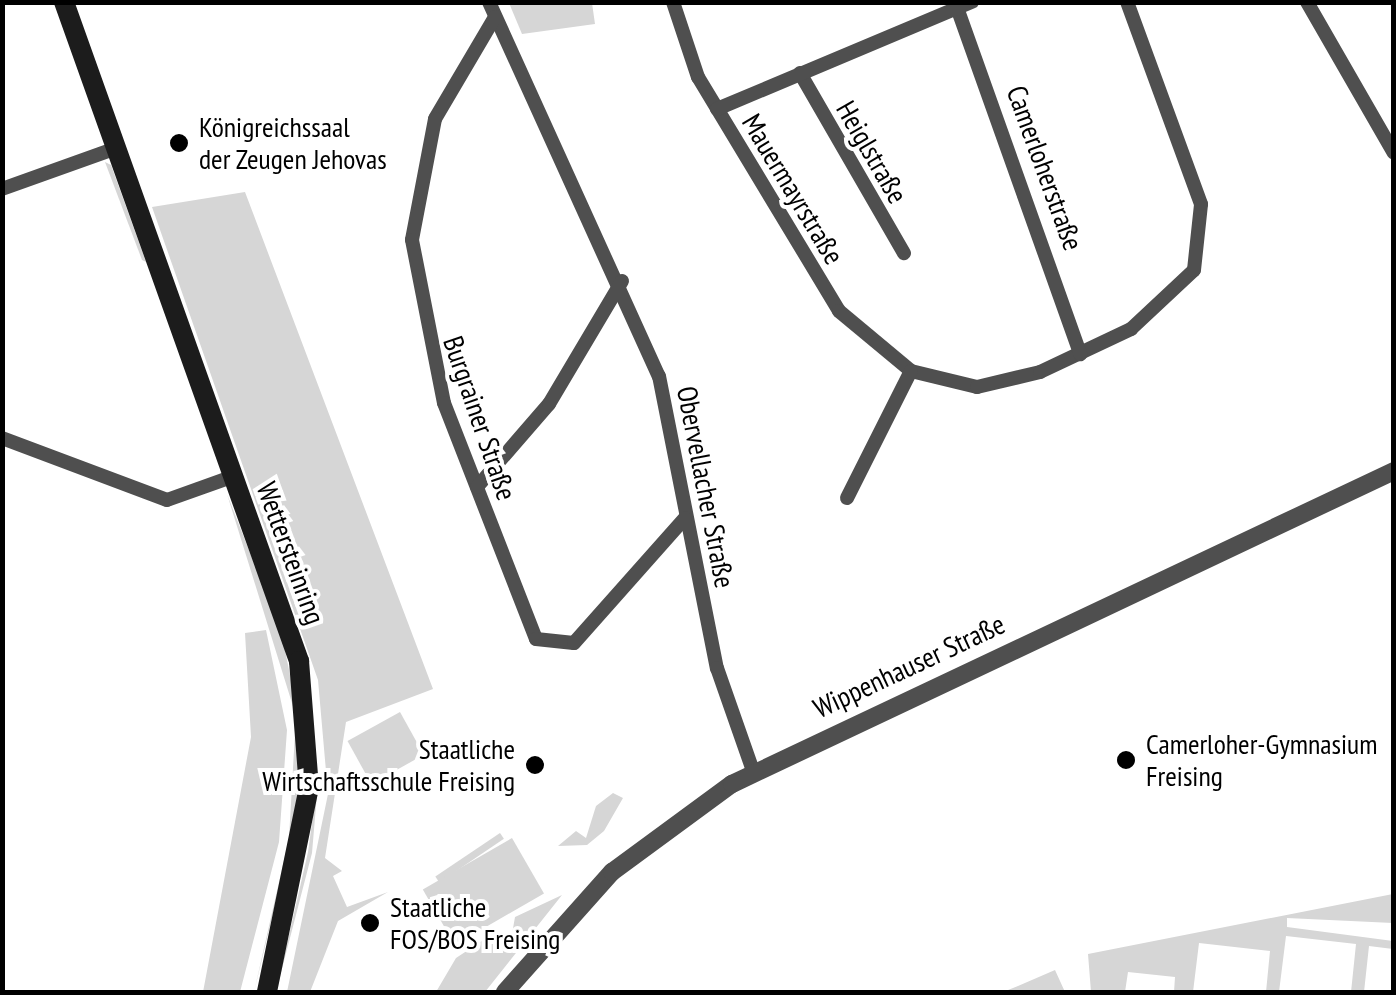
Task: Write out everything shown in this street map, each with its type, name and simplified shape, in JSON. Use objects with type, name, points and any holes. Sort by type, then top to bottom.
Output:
[{"type":"main road","name":"Wettersteinring","points":[[64,2],[294,642],[310,742],[300,850],[267,992]]},
{"type":"street","name":"Mauermayrstraße","points":[[673,2],[717,109],[818,283],[863,338],[911,372],[990,386],[1080,354],[1167,304],[1194,270],[1204,236],[1193,179],[1127,2]]},
{"type":"street","points":[[717,109],[972,2]]},
{"type":"street","points":[[1307,2],[1394,153]]},
{"type":"street","name":"Camerloherstraße","points":[[956,6],[1080,354]]},
{"type":"street","name":"Obervellacher Straße","points":[[492,10],[622,281],[678,448],[685,518],[717,668],[754,771]]},
{"type":"street","name":"Burgrainer Straße","points":[[492,10],[434,119],[412,204],[424,336],[525,619],[554,646],[574,643],[685,518]]},
{"type":"street","name":"Heiglstraße","points":[[800,74],[904,253]]},
{"type":"street","points":[[2,189],[114,148]]},
{"type":"street","points":[[477,488],[549,404],[622,281]]},
{"type":"street","points":[[847,498],[911,372]]},
{"type":"street","points":[[2,438],[167,500],[234,476]]},
{"type":"street","name":"Wippenhauser Straße","points":[[505,992],[612,872],[754,771],[1394,471]]},
{"type":"shaded area","points":[[509,3],[592,3],[595,24],[522,34]]},
{"type":"shaded area","points":[[105,162],[111,165],[146,262],[142,260]]},
{"type":"shaded area","points":[[245,192],[433,689],[346,722],[325,858],[342,871],[333,876],[347,907],[388,892],[338,921],[310,992],[287,992],[328,794],[318,680],[152,207]]},
{"type":"shaded area","points":[[227,494],[282,635],[300,725],[299,806],[254,992],[289,838],[296,716]]},
{"type":"shaded area","points":[[266,630],[287,730],[279,842],[240,992],[203,992],[251,737],[245,633]]},
{"type":"shaded area","points":[[400,712],[424,755],[371,784],[348,741]]},
{"type":"shaded area","points":[[319,771],[312,853],[276,992],[308,852]]},
{"type":"shaded area","points":[[613,793],[623,798],[604,831],[587,845],[558,846],[576,831],[586,838],[596,806]]},
{"type":"shaded area","points":[[500,833],[504,839],[439,882],[435,877]]},
{"type":"shaded area","points":[[512,838],[544,893],[455,945],[423,890]]},
{"type":"shaded area","points":[[1393,894],[1393,923],[1287,918],[1287,927],[1393,941],[1393,949],[1369,946],[1364,992],[1351,992],[1356,944],[1286,936],[1279,992],[1266,992],[1270,951],[1199,943],[1193,992],[1174,992],[1175,977],[1128,972],[1125,992],[1091,992],[1088,954]]},
{"type":"shaded area","points":[[562,895],[485,992],[436,992],[456,958],[494,933],[500,941],[512,934],[515,917]]},
{"type":"shaded area","points":[[1055,970],[1065,992],[1003,992],[1018,986]]},
{"type":"place","name":"Königreichssaal der Zeugen Jehovas","points":[[179,143]]},
{"type":"place","name":"Camerloher-Gymnasium Freising","points":[[1126,760]]},
{"type":"place","name":"Staatliche Wirtschaftsschule Freising","points":[[535,765]]},
{"type":"place","name":"Staatliche FOS/BOS Freising","points":[[370,923]]}]
